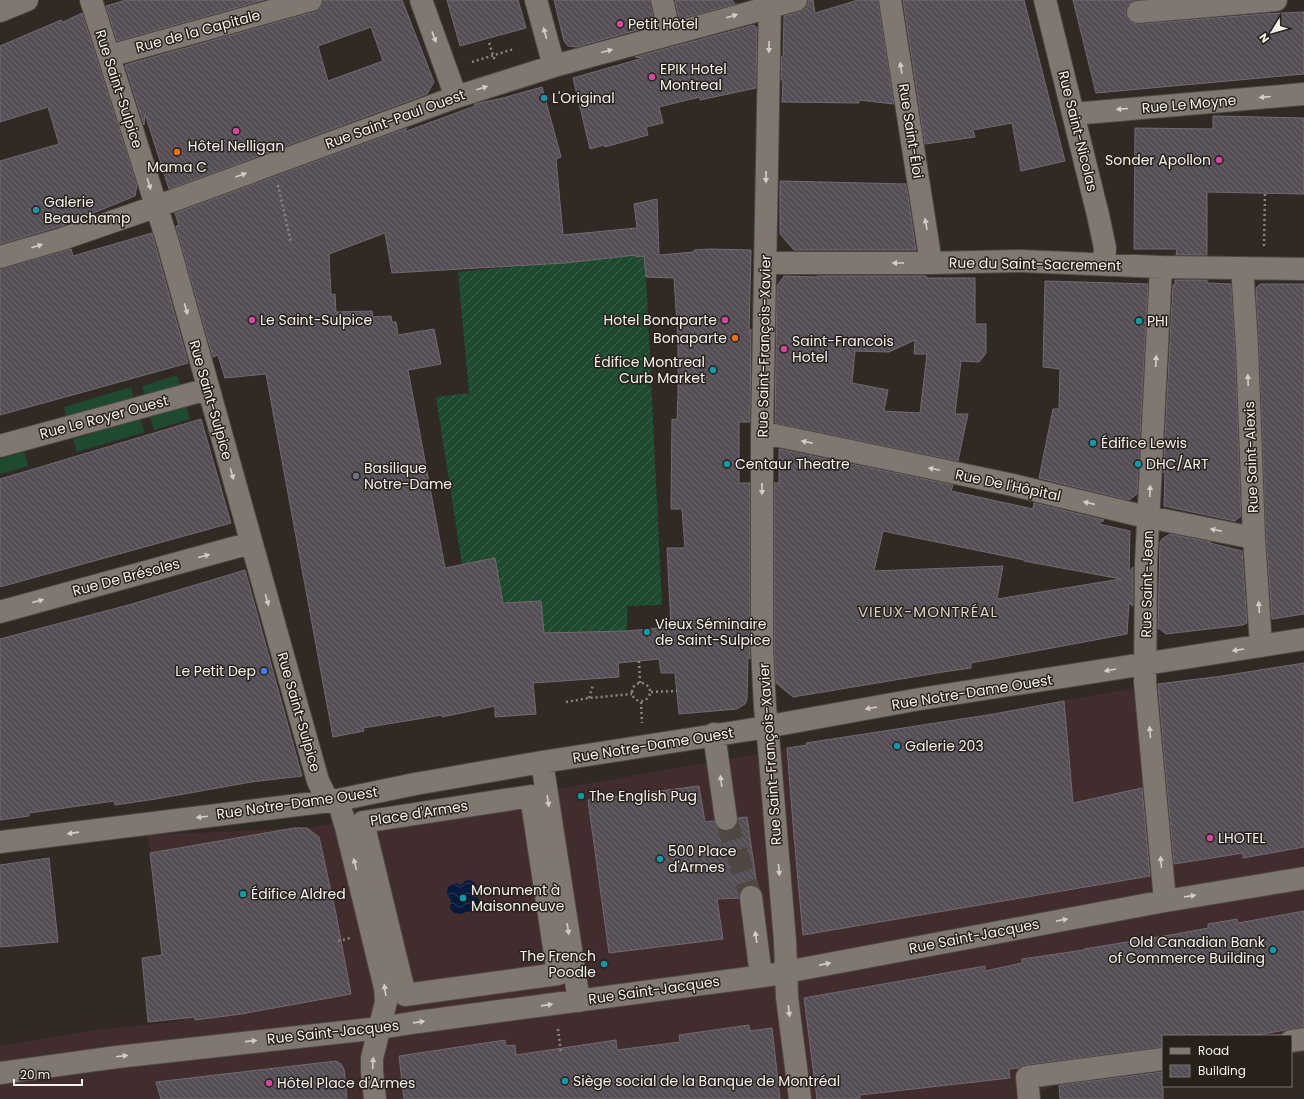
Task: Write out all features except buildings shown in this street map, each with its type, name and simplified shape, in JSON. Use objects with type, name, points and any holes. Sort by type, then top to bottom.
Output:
[{"type":"street","points":[[0,11],[27,0]]},
{"type":"street","name":"Rue Saint-Sulpice","points":[[91,0],[168,243],[318,781],[333,800]]},
{"type":"street","name":"Rue de la Capitale","points":[[109,56],[311,0]]},
{"type":"street","points":[[421,0],[456,97]]},
{"type":"street","points":[[536,0],[554,66]]},
{"type":"street","points":[[662,0],[670,34]]},
{"type":"street","name":"Rue Saint-Paul Ouest","points":[[0,258],[62,239],[156,206],[456,97],[554,66],[670,34],[770,4],[796,0]]},
{"type":"street","name":"Rue Saint-Éloi","points":[[890,0],[931,262]]},
{"type":"street","name":"Rue Saint-Nicolas","points":[[1045,0],[1104,242],[1104,264]]},
{"type":"street","points":[[1138,12],[1276,0]]},
{"type":"street","name":"Rue Saint-François-Xavier","points":[[770,4],[762,435],[762,648],[766,726],[771,770],[787,997],[800,1099]]},
{"type":"street","name":"Rue Le Moyne","points":[[1073,114],[1304,94]]},
{"type":"street","name":"Rue du Saint-Sacrement","points":[[766,263],[1021,261],[1304,269]]},
{"type":"street","name":"Rue Saint-Jean","points":[[1161,266],[1146,563],[1145,682],[1165,901]]},
{"type":"street","name":"Rue Saint-Alexis","points":[[1243,268],[1242,281],[1254,538],[1261,646]]},
{"type":"street","name":"Rue Le Royer Ouest","points":[[0,446],[208,389]]},
{"type":"street","name":"Rue De l'Hôpital","points":[[762,435],[774,435],[1013,485],[1149,517],[1254,538]]},
{"type":"street","name":"Rue De Brésoles","points":[[0,612],[251,543]]},
{"type":"street","name":"Rue Notre-Dame Ouest","points":[[0,842],[333,800],[542,762],[766,726],[920,699],[1304,639]]},
{"type":"street","points":[[714,734],[726,820]]},
{"type":"street","points":[[542,762],[580,1001]]},
{"type":"street","name":"Place d'Armes","points":[[531,796],[558,974],[405,995],[363,822],[531,796]]},
{"type":"street","points":[[333,800],[346,827],[385,988],[386,1002],[372,1058],[375,1099]]},
{"type":"street","name":"Rue Saint-Jacques","points":[[0,1073],[180,1049],[380,1028],[761,976],[1165,901],[1304,878]]},
{"type":"street","points":[[751,897],[761,976]]},
{"type":"street","points":[[1292,1041],[1304,1039]]},
{"type":"street","points":[[1029,1099],[1027,1077],[1162,1059]]},
{"type":"path","points":[[489,43],[496,68]]},
{"type":"path","points":[[472,62],[514,49]]},
{"type":"path","points":[[277,182],[291,243]]},
{"type":"path","points":[[1264,251],[1265,193]]},
{"type":"path","points":[[639,660],[640,683]]},
{"type":"path","points":[[640,683],[646,684],[651,692],[649,698],[641,702],[634,699],[632,694],[635,685],[640,683]]},
{"type":"path","points":[[589,698],[593,685]]},
{"type":"path","points":[[651,692],[677,691]]},
{"type":"path","points":[[566,702],[589,698],[632,694]]},
{"type":"path","points":[[641,702],[642,728]]},
{"type":"path","points":[[338,941],[352,938]]},
{"type":"path","points":[[558,1029],[561,1053]]},
{"type":"shaded area","points":[[1304,663],[1304,1053],[1292,1054],[1292,1035],[1162,1035],[1162,1071],[1059,1084],[1017,1099],[0,1099],[0,1046],[96,1030],[184,1021],[147,835],[307,828],[574,786],[1158,684]]},
{"type":"green space","name":"Vieux Séminaire de Saint-Sulpice","points":[[636,255],[636,257],[644,256],[646,277],[662,605],[627,606],[627,631],[544,633],[541,601],[503,603],[495,559],[462,564],[436,397],[469,393],[458,272]]},
{"type":"green space","points":[[177,375],[181,388],[146,399],[142,386]]},
{"type":"green space","points":[[131,387],[135,401],[67,421],[64,407]]},
{"type":"green space","points":[[186,406],[190,419],[154,430],[150,417]]},
{"type":"green space","points":[[140,419],[145,432],[77,452],[73,439]]},
{"type":"green space","points":[[24,452],[28,466],[0,474],[0,459]]},
{"type":"water","points":[[470,880],[478,887],[477,893],[480,905],[477,909],[471,912],[462,914],[454,913],[450,908],[451,900],[447,894],[448,887],[455,883],[461,885],[465,881]]},
{"type":"tunnel","points":[[726,819],[751,897]]},
{"type":"place","name":"Petit Hôtel","points":[[620,24]]},
{"type":"place","name":"EPIK Hotel Montreal","points":[[652,77]]},
{"type":"place","name":"L'Original","points":[[544,98]]},
{"type":"place","name":"Hôtel Nelligan","points":[[236,131]]},
{"type":"place","name":"Mama C","points":[[177,152]]},
{"type":"place","name":"Sonder Apollon","points":[[1219,160]]},
{"type":"place","name":"Galerie Beauchamp","points":[[36,210]]},
{"type":"place","name":"Le Saint-Sulpice","points":[[252,320]]},
{"type":"place","name":"Hotel Bonaparte","points":[[725,320]]},
{"type":"place","name":"PHI","points":[[1139,321]]},
{"type":"place","name":"Bonaparte","points":[[735,338]]},
{"type":"place","name":"Saint-Francois Hotel","points":[[784,349]]},
{"type":"place","name":"Édifice Montreal Curb Market","points":[[713,370]]},
{"type":"place","name":"Édifice Lewis","points":[[1093,443]]},
{"type":"place","name":"Centaur Theatre","points":[[727,464]]},
{"type":"place","name":"DHC/ART","points":[[1138,464]]},
{"type":"place","name":"Basilique Notre-Dame","points":[[356,476]]},
{"type":"place","name":"Vieux Séminaire de Saint-Sulpice","points":[[647,632]]},
{"type":"place","name":"Le Petit Dep","points":[[264,671]]},
{"type":"place","name":"Galerie 203","points":[[897,746]]},
{"type":"place","name":"The English Pug","points":[[581,796]]},
{"type":"place","name":"LHOTEL","points":[[1210,838]]},
{"type":"place","name":"500 Place d'Armes","points":[[660,859]]},
{"type":"place","name":"Édifice Aldred","points":[[243,894]]},
{"type":"place","name":"Monument à Maisonneuve","points":[[463,898]]},
{"type":"place","name":"Old Canadian Bank of Commerce Building","points":[[1273,950]]},
{"type":"place","name":"The French Poodle","points":[[604,964]]},
{"type":"place","name":"Siège social de la Banque de Montréal","points":[[565,1081]]},
{"type":"place","name":"Hôtel Place d'Armes","points":[[269,1083]]},
{"type":"district","name":"VIEUX-MONTRÉAL","points":[[928,611]]}]
